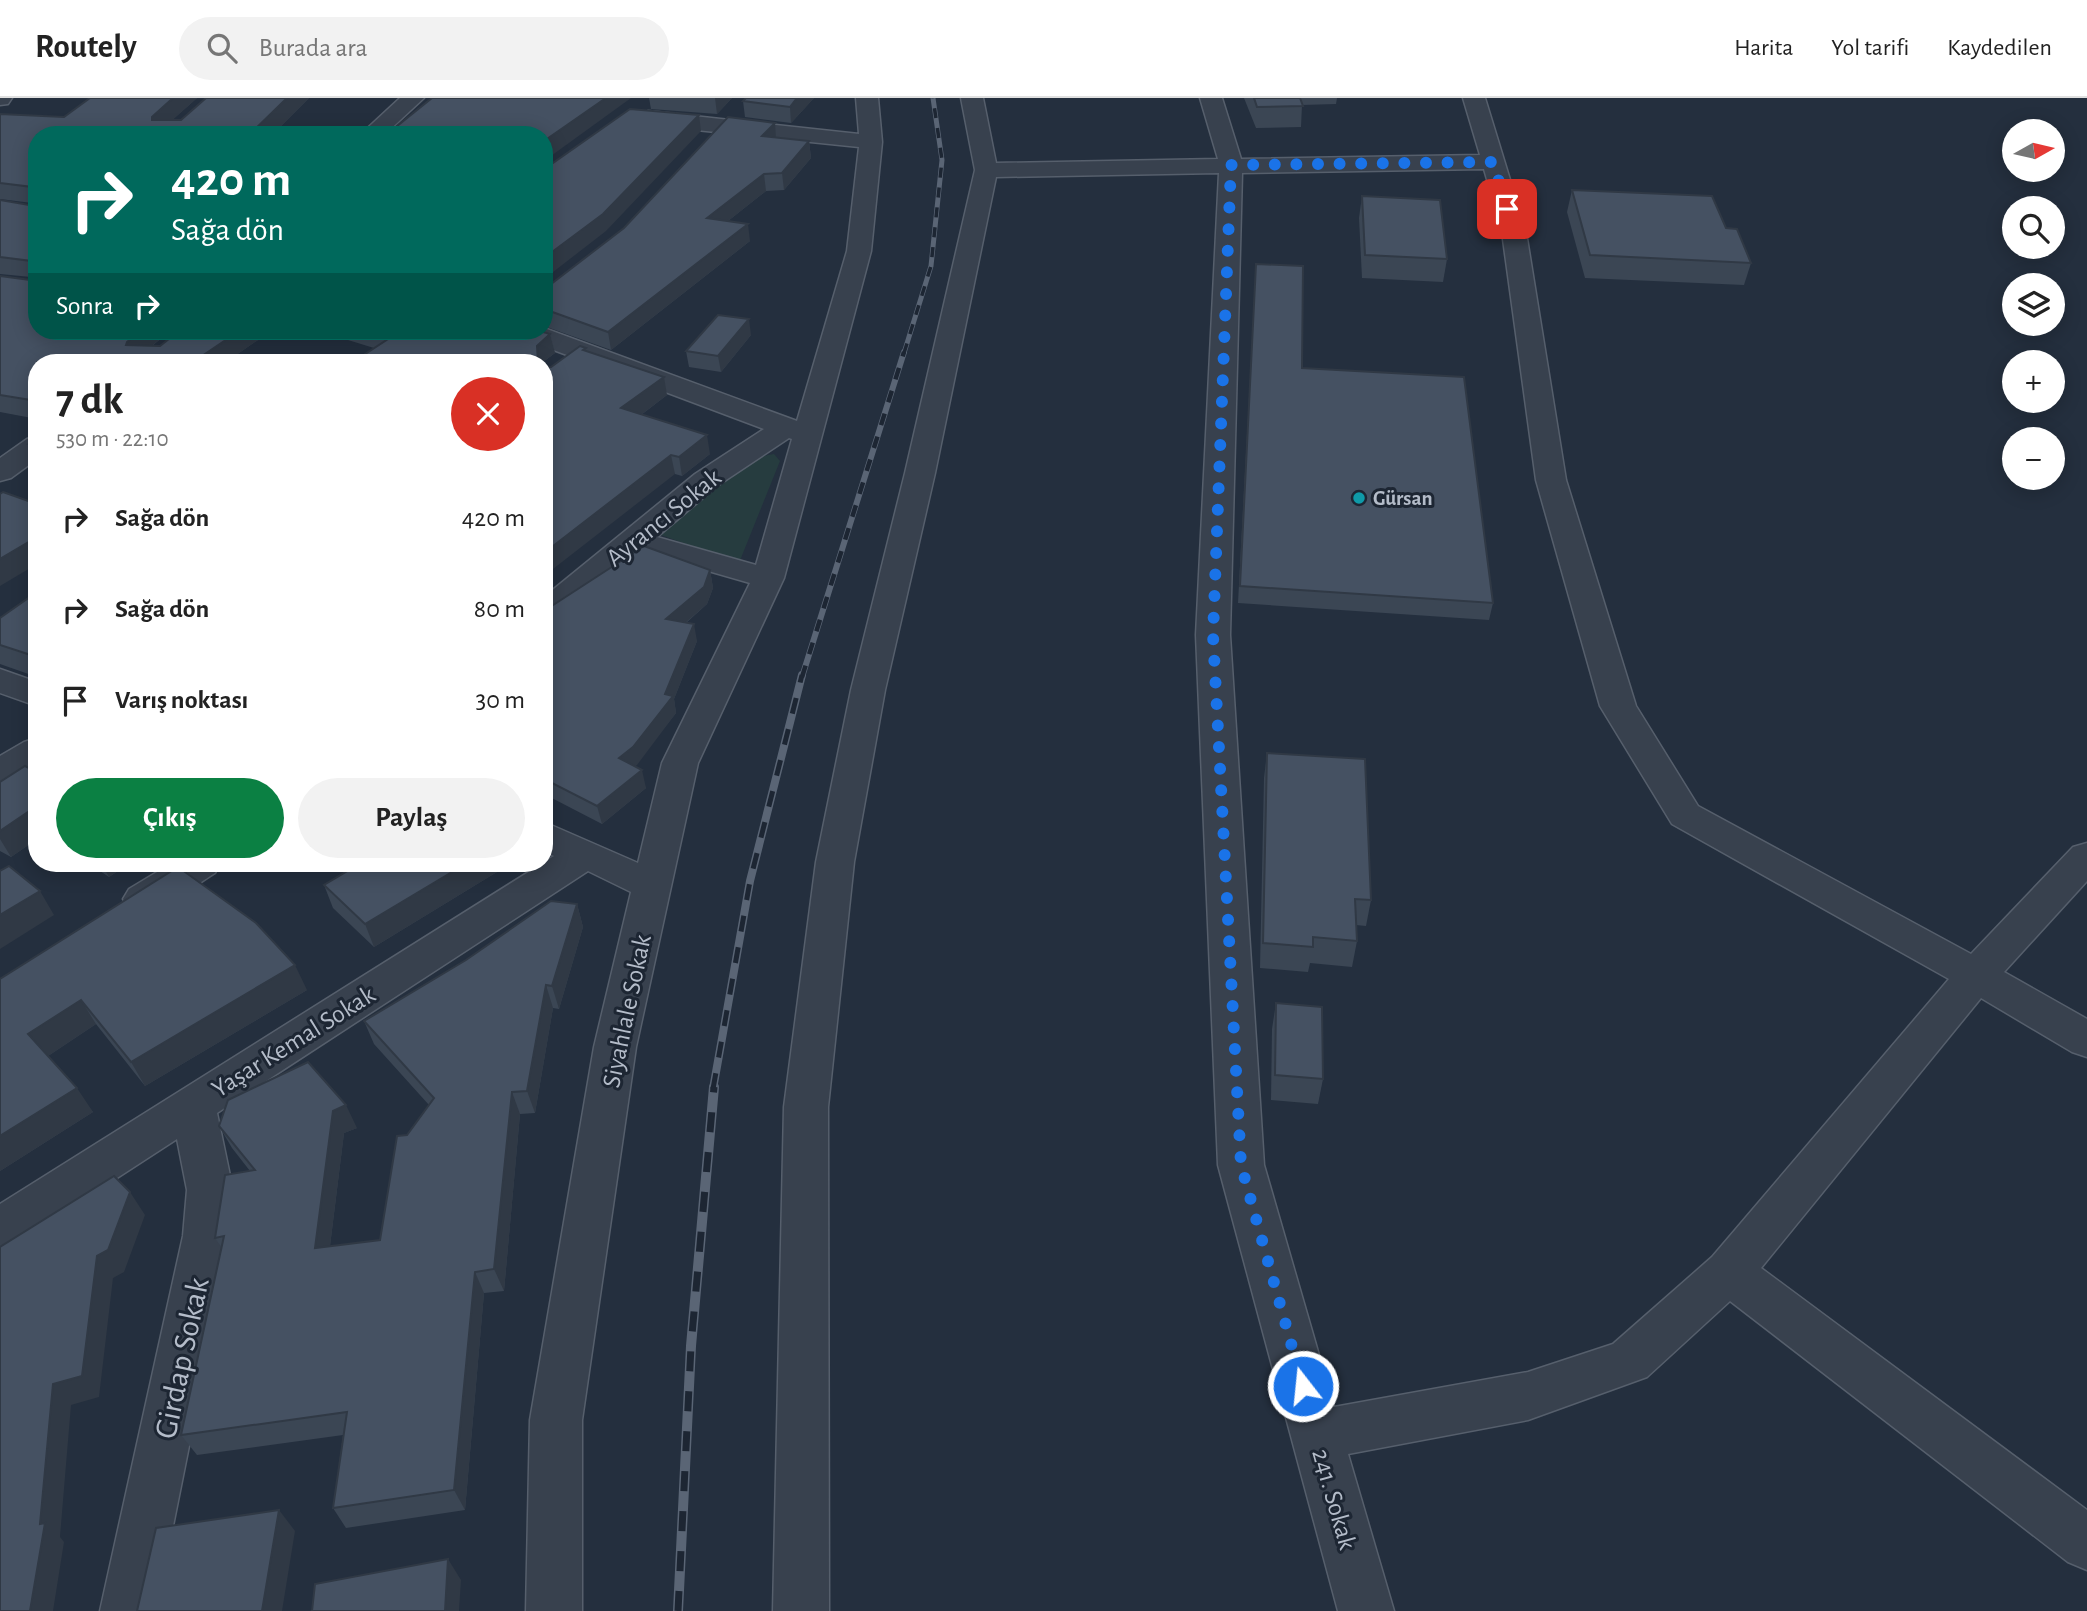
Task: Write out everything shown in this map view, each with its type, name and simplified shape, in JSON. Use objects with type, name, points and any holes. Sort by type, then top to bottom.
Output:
[{"type":"street","points":[[380,126],[413,98]]},
{"type":"street","points":[[647,98],[628,116],[734,115],[871,142]]},
{"type":"street","name":"Siyahlale Sokak","points":[[554,1611],[556,1420],[615,1047],[680,763],[768,578],[796,431],[859,251],[871,142],[867,98]]},
{"type":"street","points":[[801,1611],[806,1107],[835,862],[869,690],[986,170],[972,98]]},
{"type":"street","name":"241. Sokak","points":[[1212,98],[1231,165],[1213,635],[1241,1165],[1366,1611]]},
{"type":"street","points":[[1474,98],[1514,232],[1551,480],[1618,706],[1685,815],[1976,975],[2087,1040]]},
{"type":"street","points":[[708,143],[734,115]]},
{"type":"street","points":[[986,170],[1493,162]]},
{"type":"street","points":[[553,339],[796,431]]},
{"type":"street","points":[[554,370],[581,349]]},
{"type":"street","name":"Ayrancı Sokak","points":[[553,607],[706,480],[796,431]]},
{"type":"street","points":[[634,540],[768,578]]},
{"type":"street","points":[[0,680],[28,691]]},
{"type":"street","points":[[0,774],[28,756]]},
{"type":"street","points":[[553,839],[653,886]]},
{"type":"street","name":"Yaşar Kemal Sokak","points":[[0,1229],[586,855]]},
{"type":"street","points":[[1317,1435],[1528,1395],[1629,1361],[1729,1272],[1976,975],[2087,857]]},
{"type":"street","points":[[106,921],[186,872]]},
{"type":"street","name":"Girdap Sokak","points":[[128,1611],[207,1236],[209,1190],[193,1104]]},
{"type":"street","points":[[1729,1272],[2087,1543]]},
{"type":"green space","points":[[774,454],[780,461],[739,563],[661,535],[731,475],[761,457]]},
{"type":"building","points":[[90,98],[173,98],[152,120],[181,120],[206,98],[287,98],[258,126],[28,126],[28,186],[0,183],[0,114],[64,117]]},
{"type":"building","points":[[432,98],[606,98],[553,135],[553,126],[397,126]]},
{"type":"building","points":[[746,98],[797,98],[790,107],[743,101]]},
{"type":"building","points":[[1254,98],[1300,98],[1303,106],[1257,107]]},
{"type":"building","points":[[630,109],[699,115],[603,214],[553,251],[553,163]]},
{"type":"building","points":[[728,117],[775,123],[762,136],[809,141],[782,173],[764,174],[707,218],[748,224],[608,332],[553,312],[553,282],[624,228]]},
{"type":"building","points":[[1572,190],[1712,196],[1726,228],[1737,229],[1751,263],[1590,255]]},
{"type":"building","points":[[1362,196],[1440,200],[1447,259],[1365,255]]},
{"type":"building","points":[[0,200],[28,205],[28,261],[0,257]]},
{"type":"building","name":"Gürsan","points":[[1256,264],[1303,266],[1302,368],[1464,377],[1493,603],[1240,586]]},
{"type":"building","points":[[0,276],[28,280],[28,340],[129,340],[126,345],[160,346],[168,340],[226,340],[205,354],[28,354],[28,400],[0,395]]},
{"type":"building","points":[[718,315],[749,319],[718,356],[686,351]]},
{"type":"building","points":[[386,340],[544,340],[537,346],[538,354],[365,354]]},
{"type":"building","points":[[580,346],[586,348],[583,350],[664,377],[621,408],[707,435],[679,457],[671,455],[553,546],[553,366]]},
{"type":"building","points":[[3,492],[28,501],[28,542],[0,559],[0,494]]},
{"type":"building","points":[[644,546],[710,570],[704,587],[666,619],[694,624],[665,694],[673,696],[633,747],[619,758],[642,770],[597,806],[553,784],[553,605]]},
{"type":"building","points":[[28,598],[28,654],[0,645],[0,618]]},
{"type":"building","points":[[1267,753],[1365,759],[1371,900],[1355,899],[1357,941],[1313,937],[1313,947],[1263,943]]},
{"type":"building","points":[[25,766],[28,768],[28,812],[0,831],[0,782]]},
{"type":"building","points":[[9,866],[40,891],[0,915],[0,871]]},
{"type":"building","points":[[170,872],[185,872],[256,923],[295,965],[131,1062],[81,1000],[28,1034],[77,1088],[0,1136],[0,979]]},
{"type":"building","points":[[346,872],[452,872],[365,924],[324,885]]},
{"type":"building","points":[[551,901],[577,904],[552,986],[546,985],[527,1091],[512,1092],[494,1269],[475,1272],[454,1490],[333,1508],[347,1412],[181,1435],[224,1236],[215,1238],[225,1175],[255,1170],[219,1126],[228,1100],[308,1062],[346,1105],[333,1111],[315,1248],[380,1240],[397,1136],[407,1135],[434,1098],[364,1021],[466,960]]},
{"type":"building","points":[[1276,1003],[1322,1007],[1323,1079],[1275,1075]]},
{"type":"building","points":[[114,1176],[130,1192],[108,1250],[97,1256],[82,1376],[53,1384],[40,1524],[45,1523],[30,1611],[0,1611],[0,1247]]},
{"type":"building","points":[[279,1510],[262,1611],[137,1611],[156,1528]]},
{"type":"building","points":[[448,1559],[445,1611],[312,1611],[315,1584]]},
{"type":"railway","points":[[904,353],[931,266],[942,160],[933,98]]},
{"type":"railway","points":[[802,677],[904,352]]},
{"type":"railway","points":[[713,1089],[750,881],[802,675]]},
{"type":"railway","points":[[678,1611],[691,1346],[714,1087]]},
{"type":"place","name":"Gürsan","points":[[1359,498]]},
{"type":"route","points":[[1303,1386],[1241,1165],[1213,635],[1231,165],[1493,162],[1507,209]]}]
